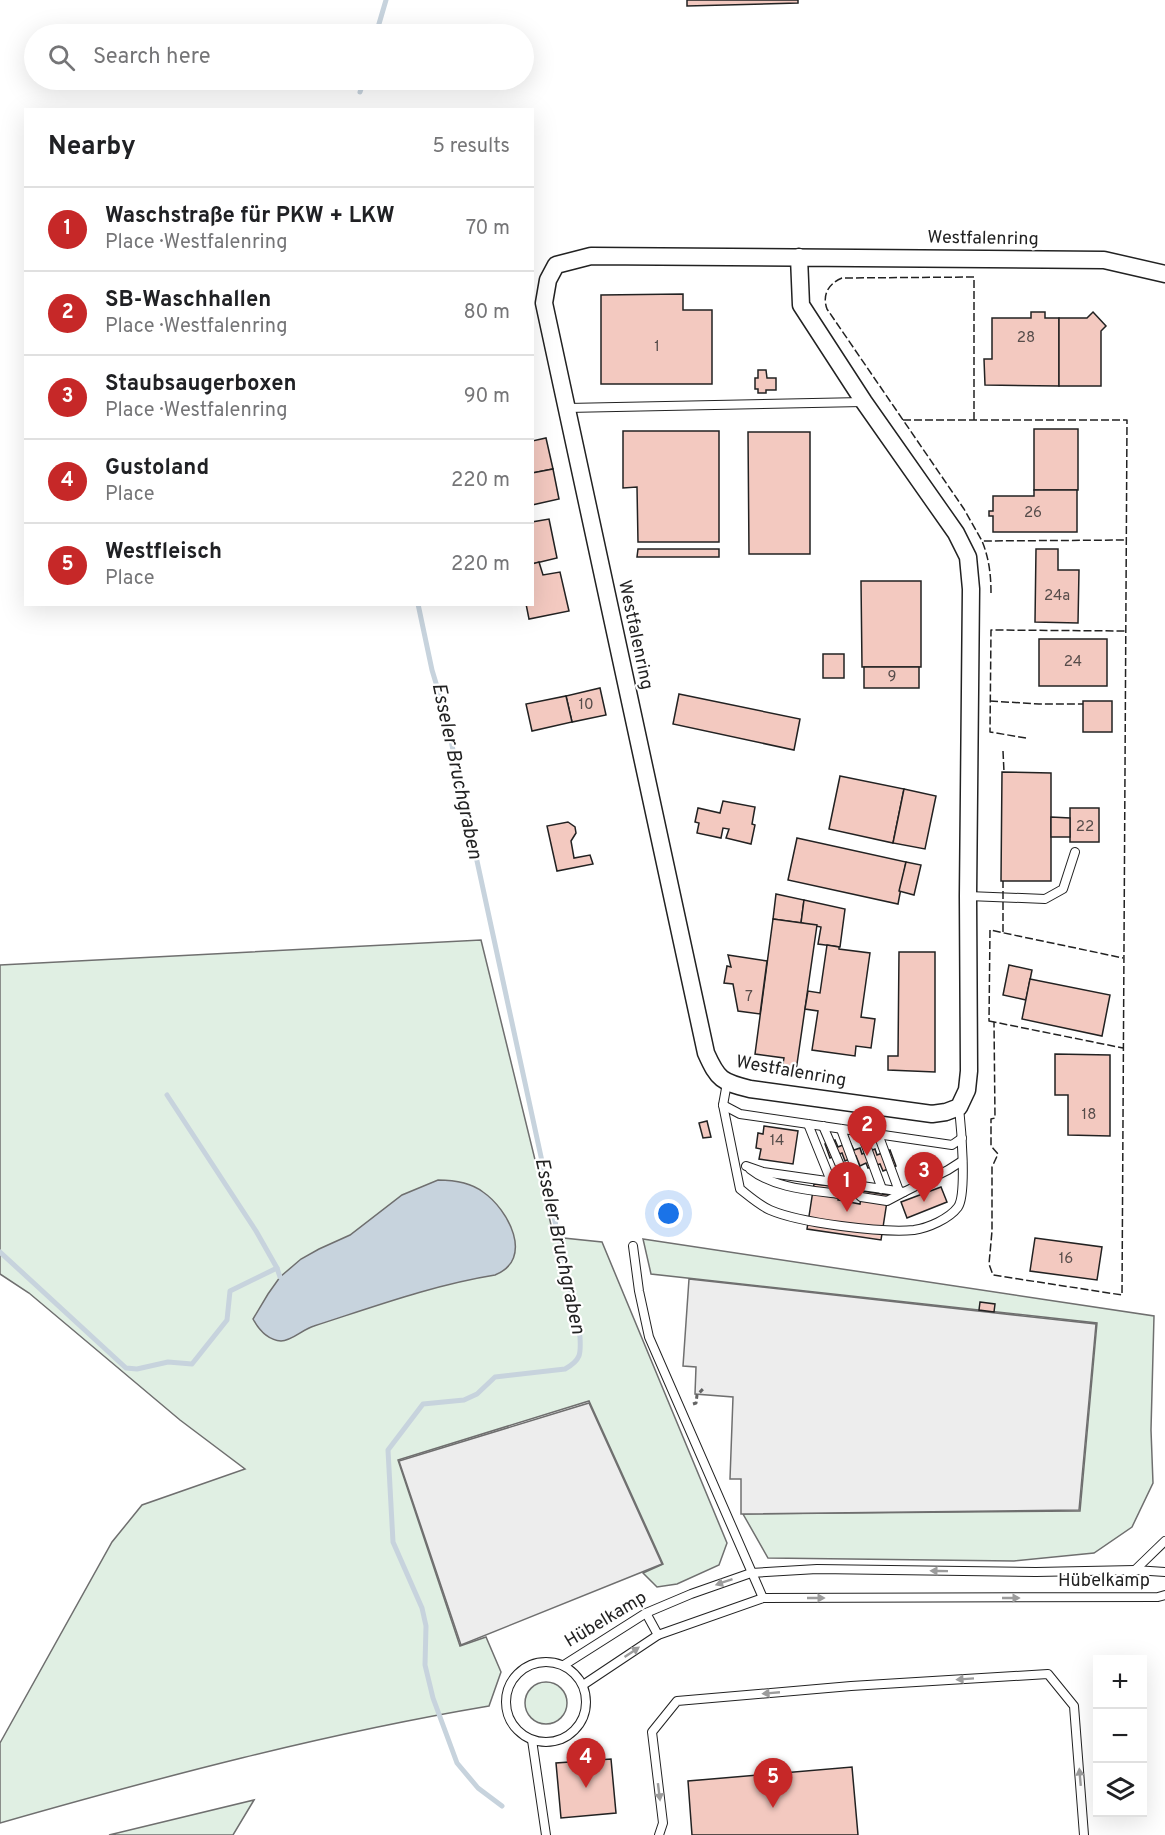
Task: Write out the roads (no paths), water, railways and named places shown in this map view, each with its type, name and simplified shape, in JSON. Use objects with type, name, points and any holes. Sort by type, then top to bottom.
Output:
[{"type":"street","name":"Westfalenring","points":[[959,1107],[932,1114],[750,1089],[727,1083],[714,1070],[706,1053],[544,303],[548,280],[556,265],[591,256],[1104,260],[1165,274]]},
{"type":"street","points":[[799,257],[801,305],[864,402],[956,533],[968,557],[971,590],[969,1071],[967,1090],[959,1107]]},
{"type":"lane","points":[[567,408],[864,402]]},
{"type":"lane","points":[[968,896],[1045,899],[1063,889],[1076,852]]},
{"type":"lane","points":[[727,1083],[723,1105],[740,1189],[769,1210],[808,1220],[882,1230],[916,1230],[945,1219],[959,1206],[962,1185],[962,1138],[959,1107]]},
{"type":"lane","points":[[723,1105],[740,1114],[952,1145],[962,1138]]},
{"type":"lane","points":[[808,1124],[831,1181]]},
{"type":"lane","points":[[823,1126],[848,1184],[861,1197],[887,1201],[901,1191],[948,1170],[962,1161]]},
{"type":"lane","points":[[841,1129],[862,1186]]},
{"type":"lane","points":[[861,1132],[882,1189]]},
{"type":"lane","points":[[878,1134],[901,1191]]},
{"type":"lane","points":[[733,1163],[763,1172],[901,1191]]},
{"type":"lane","points":[[746,1166],[770,1181],[813,1191],[839,1194],[848,1184]]},
{"type":"lane","points":[[633,1246],[639,1291],[649,1336],[762,1598]]},
{"type":"lane","points":[[1135,1570],[1165,1541]]},
{"type":"lane","name":"Hübelkamp","points":[[532,1740],[515,1727],[509,1718],[506,1696],[509,1686],[522,1669],[536,1662],[550,1661],[564,1665],[646,1613],[751,1573],[817,1569],[1165,1572]]},
{"type":"lane","name":"Hübelkamp","points":[[583,1685],[658,1635],[762,1598],[1147,1597],[1165,1595]]},
{"type":"lane","points":[[646,1613],[658,1635]]},
{"type":"lane","points":[[546,1835],[532,1740],[556,1741],[567,1737],[583,1719],[586,1708],[587,1696],[583,1685],[576,1674],[564,1665]]},
{"type":"lane","points":[[659,1835],[663,1823],[652,1732],[677,1701],[851,1686],[1048,1674],[1074,1706],[1084,1835]]},
{"type":"waterway","name":"Esseler Bruchgraben","points":[[379,24],[386,0]]},
{"type":"waterway","name":"Esseler Bruchgraben","points":[[418,606],[432,670],[445,713],[580,1337],[579,1356],[565,1369],[495,1377],[477,1394],[464,1400],[423,1404],[388,1450],[393,1542],[422,1608],[426,1626],[425,1665],[433,1698],[457,1763],[478,1788],[502,1806]]},
{"type":"waterway","points":[[167,1095],[256,1231],[277,1268]]},
{"type":"waterway","points":[[0,1252],[126,1368],[137,1369],[168,1362],[192,1364],[227,1320],[230,1291],[277,1268],[280,1277]]},
{"type":"place","name":"SB-Waschhallen","points":[[867,1156]]},
{"type":"place","name":"Staubsaugerboxen","points":[[924,1202]]},
{"type":"place","name":"Waschstraße für PKW + LKW","points":[[847,1212]]},
{"type":"place","name":"Gustoland","points":[[586,1788]]},
{"type":"place","name":"Westfleisch","points":[[773,1808]]}]
